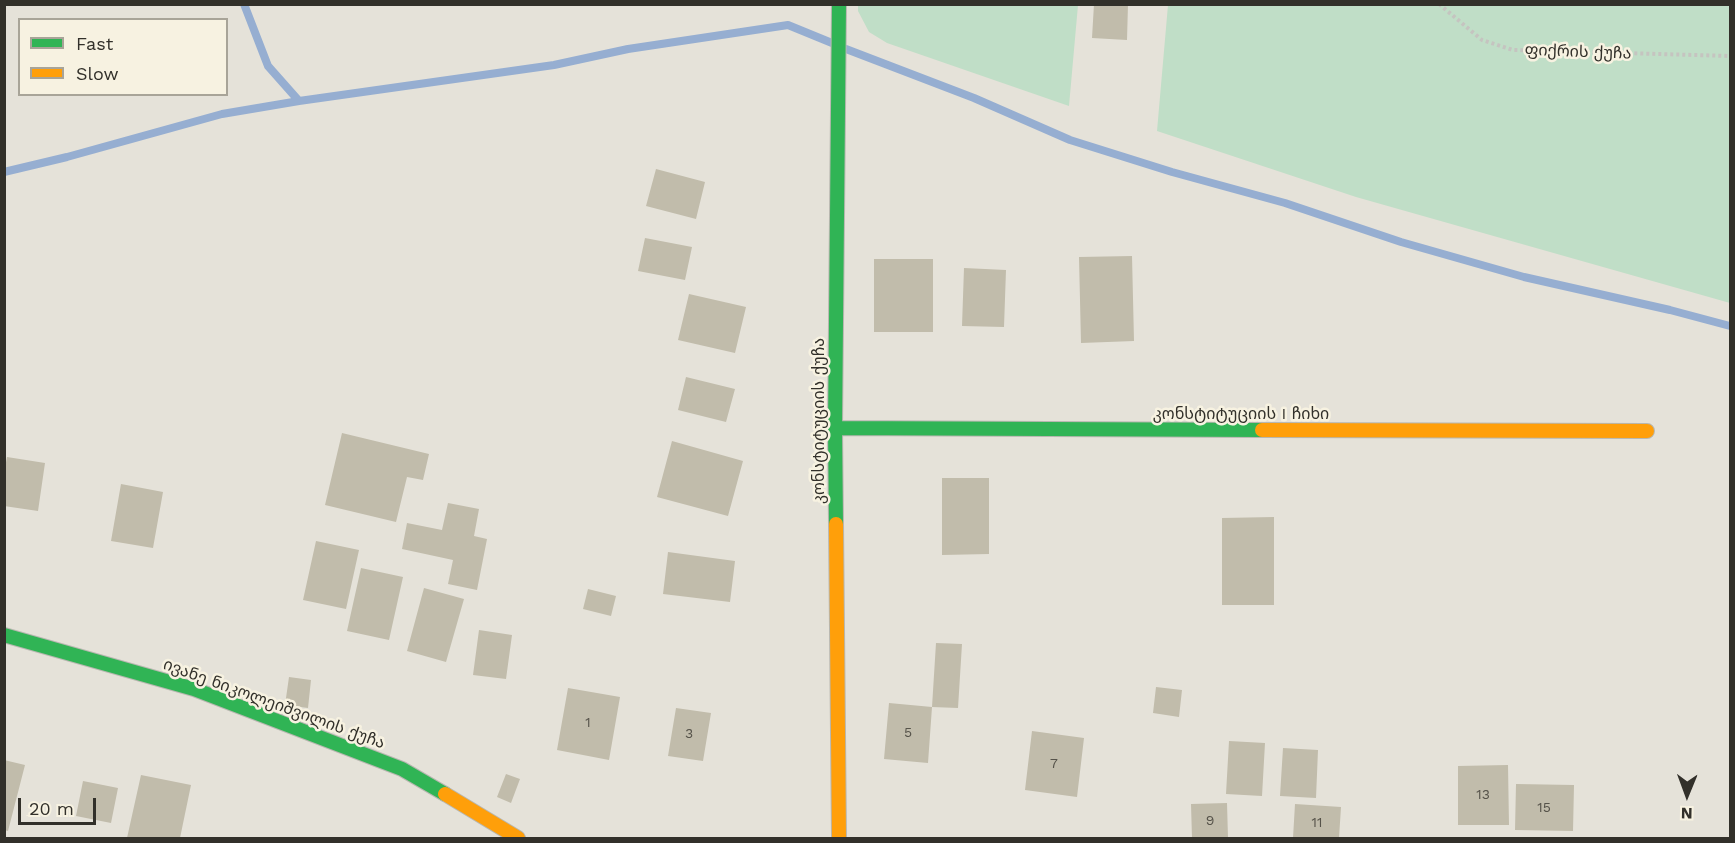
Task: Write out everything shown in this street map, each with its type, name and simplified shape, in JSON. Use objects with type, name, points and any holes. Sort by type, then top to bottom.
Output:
[{"type":"street","name":"კონსტიტუციის ქუჩა","points":[[839,4],[835,428],[839,838]]},
{"type":"street","name":"კონსტიტუციის I ჩიხი","points":[[835,428],[1647,431]]},
{"type":"street","name":"ივანე ნიკოლეიშვილის ქუჩა","points":[[4,635],[194,689],[402,769],[518,838]]},
{"type":"path","name":"ფიქრის ქუჩა","points":[[1439,4],[1482,40],[1513,50],[1731,56]]},
{"type":"green space","points":[[858,5],[1078,5],[1069,106],[887,43],[869,32],[858,11]]},
{"type":"green space","points":[[1168,5],[1730,5],[1730,303],[1356,197],[1157,131]]},
{"type":"building","points":[[1094,4],[1128,4],[1127,40],[1092,38]]},
{"type":"building","points":[[656,169],[705,182],[696,219],[646,206]]},
{"type":"building","points":[[645,238],[692,247],[685,280],[638,271]]},
{"type":"building","points":[[1132,256],[1134,341],[1081,343],[1079,257]]},
{"type":"building","points":[[874,259],[933,259],[933,332],[874,332]]},
{"type":"building","points":[[964,268],[1006,270],[1004,327],[962,326]]},
{"type":"building","points":[[689,294],[746,307],[735,353],[678,340]]},
{"type":"building","points":[[686,377],[735,389],[726,422],[678,410]]},
{"type":"building","points":[[342,433],[429,454],[423,480],[407,477],[396,522],[325,505]]},
{"type":"building","points":[[672,441],[743,461],[728,516],[657,497]]},
{"type":"building","points":[[7,457],[45,463],[38,511],[4,506],[4,473]]},
{"type":"building","points":[[942,478],[989,478],[989,554],[942,555]]},
{"type":"building","points":[[121,484],[163,492],[153,548],[111,541]]},
{"type":"building","points":[[448,503],[479,509],[474,536],[487,539],[477,590],[448,584],[453,560],[402,549],[407,523],[442,530]]},
{"type":"building","points":[[1274,517],[1274,605],[1222,605],[1222,518]]},
{"type":"building","points":[[316,541],[359,550],[346,609],[303,600]]},
{"type":"building","points":[[668,552],[735,561],[730,602],[663,594]]},
{"type":"building","points":[[361,568],[403,577],[389,640],[347,631]]},
{"type":"building","points":[[424,588],[464,599],[446,662],[407,651]]},
{"type":"building","points":[[588,589],[616,596],[611,616],[583,609]]},
{"type":"building","points":[[479,630],[512,635],[506,679],[473,675]]},
{"type":"building","points":[[936,643],[962,644],[958,708],[932,707]]},
{"type":"building","points":[[289,677],[311,680],[308,708],[285,705]]},
{"type":"building","points":[[1156,687],[1182,690],[1179,717],[1153,713]]},
{"type":"building","points":[[568,688],[620,697],[609,760],[557,750]]},
{"type":"building","points":[[889,703],[932,707],[928,763],[884,759]]},
{"type":"building","points":[[676,708],[711,713],[703,761],[668,756]]},
{"type":"building","points":[[1032,731],[1084,738],[1077,797],[1025,790]]},
{"type":"building","points":[[1229,741],[1265,743],[1262,796],[1226,794]]},
{"type":"building","points":[[1283,748],[1318,750],[1316,798],[1280,796]]},
{"type":"building","points":[[4,760],[25,765],[8,831],[4,830]]},
{"type":"building","points":[[1508,765],[1509,825],[1458,825],[1458,766]]},
{"type":"building","points":[[506,774],[520,779],[511,803],[497,797]]},
{"type":"building","points":[[141,775],[191,785],[180,838],[127,838]]},
{"type":"building","points":[[83,781],[118,788],[111,823],[76,816]]},
{"type":"building","points":[[1516,784],[1574,785],[1573,831],[1515,830]]},
{"type":"building","points":[[1227,803],[1228,838],[1192,838],[1191,804]]},
{"type":"building","points":[[1295,804],[1341,807],[1339,838],[1293,838]]},
{"type":"waterway","points":[[244,4],[268,66],[299,101],[554,65],[628,49],[788,25],[832,43]]},
{"type":"waterway","points":[[846,49],[974,98],[1070,140],[1172,172],[1285,203],[1401,242],[1524,277],[1730,326]]},
{"type":"waterway","points":[[4,172],[222,114],[299,101]]},
{"type":"traffic: fast","points":[[836,524],[839,4]]},
{"type":"traffic: fast","points":[[835,428],[1262,430]]},
{"type":"traffic: fast","points":[[4,635],[194,689],[402,769],[445,794]]},
{"type":"traffic: slow","points":[[1262,430],[1647,431]]},
{"type":"traffic: slow","points":[[836,524],[839,838]]},
{"type":"traffic: slow","points":[[445,794],[518,838]]}]
